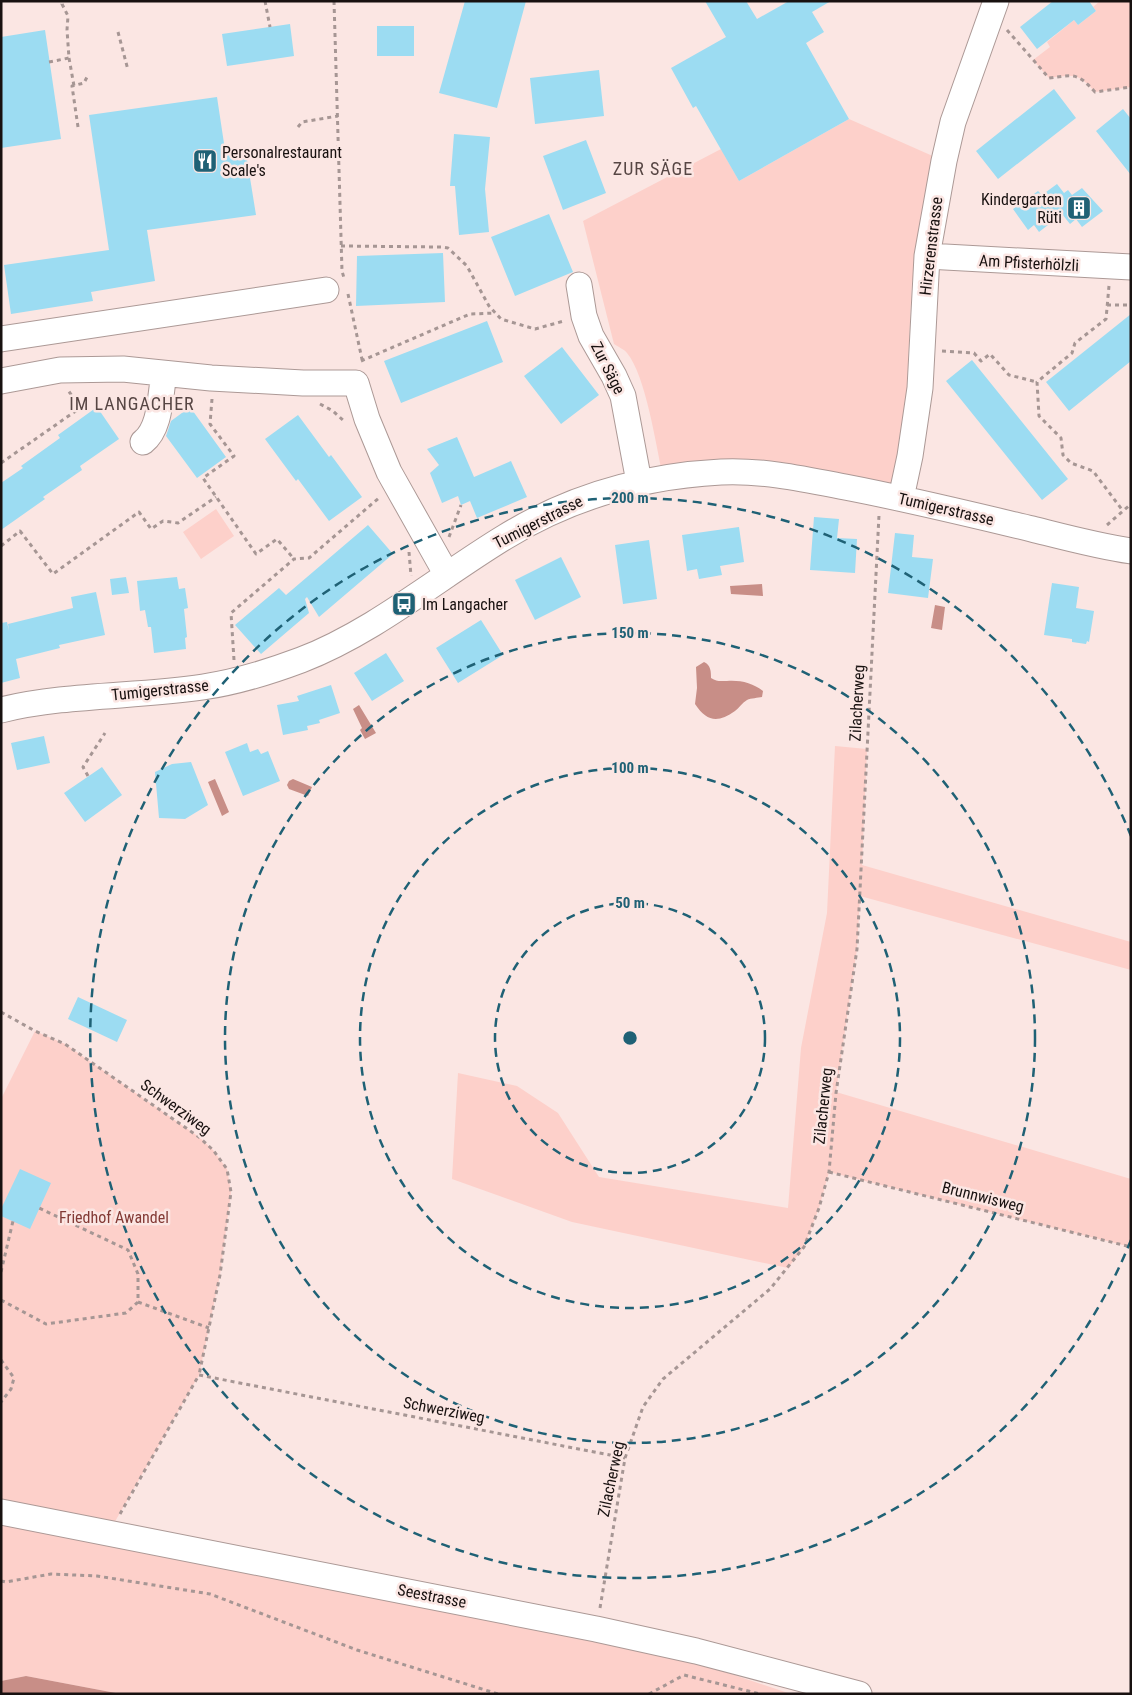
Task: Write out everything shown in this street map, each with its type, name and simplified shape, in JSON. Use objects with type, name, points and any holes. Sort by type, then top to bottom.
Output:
[{"type":"street","name":"Hirzerenstrasse","points":[[892,496],[910,456],[918,397],[927,256],[944,161],[953,122],[993,5]]},
{"type":"street","name":"Am Pfisterhölzli","points":[[927,256],[1121,267]]},
{"type":"street","name":"Zur Säge","points":[[579,285],[584,316],[591,336],[623,396],[621,434],[639,482]]},
{"type":"street","points":[[1,339],[339,286]]},
{"type":"street","points":[[54,331],[62,378]]},
{"type":"street","points":[[1,381],[62,378],[123,369],[210,378],[303,383],[356,383],[367,419],[389,472],[447,575]]},
{"type":"street","points":[[150,441],[155,427],[164,374]]},
{"type":"street","name":"Tumigerstrasse","points":[[1,710],[50,702],[203,687],[269,672],[306,658],[358,632],[413,599],[507,536],[541,517],[593,495],[663,477],[723,472],[786,475],[892,496],[1131,551]]},
{"type":"street","name":"Seestrasse","points":[[1,1512],[596,1629],[696,1651],[860,1694]]},
{"type":"path","points":[[63,1],[62,4],[68,16],[69,58],[78,127]]},
{"type":"path","points":[[266,1],[270,27]]},
{"type":"path","points":[[334,1],[342,271],[339,286],[364,370]]},
{"type":"path","points":[[993,5],[1049,78],[1071,75],[1084,79],[1095,92],[1131,87]]},
{"type":"path","points":[[118,32],[128,70]]},
{"type":"path","points":[[50,62],[69,58]]},
{"type":"path","points":[[74,86],[84,83],[87,77]]},
{"type":"path","points":[[298,126],[302,122],[338,116]]},
{"type":"path","points":[[341,246],[448,248],[467,266],[489,306],[501,319],[535,329],[584,316]]},
{"type":"path","points":[[1036,382],[1072,353],[1075,343],[1106,319],[1107,305],[1121,267]]},
{"type":"path","points":[[1107,305],[1131,305]]},
{"type":"path","points":[[357,363],[470,314],[496,313]]},
{"type":"path","points":[[922,349],[974,353],[980,361],[990,354],[1009,375],[1036,382]]},
{"type":"path","points":[[1,463],[80,408],[62,378]]},
{"type":"path","points":[[1036,382],[1040,416],[1061,438],[1063,455],[1071,462],[1093,471],[1123,511]]},
{"type":"path","points":[[212,398],[210,424],[234,456],[203,478],[256,554],[277,539],[294,559]]},
{"type":"path","points":[[235,681],[231,613],[294,559],[309,558],[381,495]]},
{"type":"path","name":"Zilacherweg","points":[[596,1629],[625,1458],[643,1407],[663,1379],[770,1289],[804,1247],[819,1208],[829,1172],[836,1092],[857,949],[879,515],[892,496]]},
{"type":"path","points":[[1,546],[20,531],[53,574],[139,512],[151,529],[163,521],[178,523],[216,497]]},
{"type":"path","points":[[1093,543],[1096,536],[1131,504]]},
{"type":"path","points":[[88,776],[83,766],[105,733]]},
{"type":"path","name":"Schwerziweg","points":[[1,1012],[35,1031],[65,1044],[199,1137],[213,1150],[227,1169],[231,1192],[220,1275],[199,1375],[109,1533]]},
{"type":"path","name":"Brunnwisweg","points":[[829,1172],[1131,1247]]},
{"type":"path","points":[[1,1300],[46,1324],[126,1313],[138,1302],[138,1274],[128,1250],[39,1208]]},
{"type":"path","points":[[1,1272],[13,1221]]},
{"type":"path","points":[[138,1302],[209,1328]]},
{"type":"path","points":[[1,1360],[14,1378],[11,1389],[1,1402]]},
{"type":"path","name":"Schwerziweg","points":[[199,1375],[625,1458]]},
{"type":"path","points":[[1,1581],[6,1582],[51,1574],[97,1576],[210,1594],[357,1650],[495,1693]]},
{"type":"path","points":[[649,1694],[684,1674],[760,1694]]},
{"type":"green space","points":[[1100,1],[1131,1],[1131,87],[1095,92],[1084,81],[1075,76],[1049,78],[1033,60],[1050,47],[1047,42],[1074,20],[1078,25],[1096,11],[1093,7]]},
{"type":"green space","points":[[849,119],[944,161],[925,280],[912,280],[907,386],[920,388],[901,498],[786,475],[663,477],[654,430],[640,378],[626,352],[614,344],[583,221],[721,149],[739,181]]},
{"type":"green space","points":[[216,509],[234,536],[201,559],[183,532]]},
{"type":"green space","points":[[835,746],[867,749],[862,865],[1131,942],[1131,970],[860,896],[857,949],[836,1092],[1131,1179],[1131,1247],[829,1172],[819,1208],[804,1247],[788,1268],[572,1222],[452,1179],[458,1073],[517,1086],[558,1113],[599,1177],[788,1208],[801,1048],[827,913]]},
{"type":"green space","name":"Friedhof Awandel","points":[[35,1031],[65,1044],[199,1137],[213,1150],[227,1169],[231,1192],[220,1275],[199,1375],[109,1532],[596,1629],[791,1694],[121,1694],[26,1676],[1,1681],[1,1099]]},
{"type":"shaded area","points":[[762,584],[763,596],[731,594],[730,586]]},
{"type":"shaded area","points":[[935,605],[945,607],[942,630],[931,628]]},
{"type":"shaded area","points":[[704,662],[711,671],[711,678],[719,681],[737,681],[751,684],[763,691],[762,697],[747,700],[729,715],[718,719],[708,717],[695,704],[697,688],[696,667]]},
{"type":"shaded area","points":[[359,705],[376,733],[365,739],[353,709]]},
{"type":"shaded area","points":[[215,779],[229,812],[222,816],[208,782]]},
{"type":"shaded area","points":[[293,779],[312,787],[308,796],[289,789],[287,785]]},
{"type":"shaded area","points":[[26,1676],[121,1694],[1,1694],[1,1681]]},
{"type":"building","points":[[465,1],[526,1],[497,108],[439,93]]},
{"type":"building","points":[[705,1],[746,1],[757,19],[789,1],[831,1],[812,12],[824,32],[806,43],[849,119],[739,181],[696,106],[693,108],[671,68],[726,37]]},
{"type":"building","points":[[1053,1],[1089,1],[1096,11],[1078,25],[1074,20],[1037,49],[1020,27]]},
{"type":"building","points":[[290,24],[294,56],[227,66],[222,34]]},
{"type":"building","points":[[377,26],[414,26],[414,56],[377,56]]},
{"type":"building","points":[[45,30],[61,139],[1,148],[1,37]]},
{"type":"building","points":[[599,70],[604,116],[535,124],[530,78]]},
{"type":"building","points":[[1054,89],[1076,118],[998,179],[976,151]]},
{"type":"building","points":[[217,97],[225,150],[245,147],[256,215],[147,230],[155,281],[91,292],[93,301],[11,314],[4,265],[109,250],[89,115]]},
{"type":"building","points":[[1123,109],[1131,119],[1131,175],[1096,131]]},
{"type":"building","points":[[454,134],[490,137],[485,189],[489,232],[459,235],[455,186],[450,186]]},
{"type":"building","points":[[586,140],[606,193],[563,210],[543,156]]},
{"type":"building","name":"Kindergarten Rüti","points":[[1057,184],[1064,193],[1068,190],[1072,195],[1082,188],[1103,211],[1082,227],[1076,219],[1070,224],[1062,214],[1039,232],[1034,225],[1028,230],[1013,209],[1038,191],[1042,195]]},
{"type":"building","points":[[549,214],[573,272],[515,296],[491,237]]},
{"type":"building","points":[[443,253],[445,302],[356,306],[357,256]]},
{"type":"building","points":[[1131,314],[1131,361],[1069,411],[1046,382]]},
{"type":"building","points":[[487,321],[503,362],[401,403],[384,361]]},
{"type":"building","points":[[562,347],[599,395],[561,424],[524,376]]},
{"type":"building","points":[[972,360],[1068,479],[1042,500],[946,381]]},
{"type":"building","points":[[97,407],[119,439],[80,466],[82,470],[43,497],[45,499],[1,530],[1,483],[60,438],[58,435]]},
{"type":"building","points":[[190,407],[226,457],[197,478],[166,436],[171,421]]},
{"type":"building","points":[[298,415],[362,497],[329,521],[265,439]]},
{"type":"building","points":[[457,437],[474,477],[511,461],[527,497],[477,518],[470,501],[461,505],[458,496],[442,503],[430,473],[439,465],[427,449]]},
{"type":"building","points":[[814,517],[839,519],[837,538],[857,539],[855,573],[810,570]]},
{"type":"building","points":[[368,525],[393,554],[319,617],[307,597],[305,599],[309,613],[261,654],[235,625],[279,588],[286,595]]},
{"type":"building","points":[[739,527],[744,562],[720,566],[722,575],[699,579],[697,569],[687,571],[682,535]]},
{"type":"building","points":[[895,533],[914,535],[912,557],[933,559],[928,598],[888,593]]},
{"type":"building","points":[[649,540],[657,599],[623,604],[615,545]]},
{"type":"building","points":[[561,557],[581,597],[535,620],[515,580]]},
{"type":"building","points":[[126,577],[129,593],[112,595],[110,579]]},
{"type":"building","points":[[177,577],[179,589],[185,588],[188,608],[184,609],[187,637],[185,638],[186,649],[154,653],[151,627],[148,627],[145,610],[140,611],[137,581]]},
{"type":"building","points":[[1052,583],[1079,587],[1076,608],[1094,611],[1089,642],[1087,641],[1086,644],[1072,642],[1072,639],[1044,635]]},
{"type":"building","points":[[96,592],[105,635],[59,645],[60,648],[16,659],[20,678],[1,683],[1,623],[7,622],[9,631],[8,624],[73,608],[71,597]]},
{"type":"building","points":[[481,620],[503,655],[458,683],[436,648]]},
{"type":"building","points":[[386,653],[404,681],[372,701],[354,673]]},
{"type":"building","points":[[331,685],[340,713],[319,720],[320,723],[307,726],[308,730],[283,735],[277,705],[299,701],[297,696]]},
{"type":"building","points":[[44,736],[50,763],[17,770],[11,743]]},
{"type":"building","points":[[247,743],[250,752],[258,749],[261,754],[268,751],[280,781],[243,796],[225,752]]},
{"type":"building","points":[[191,762],[208,805],[185,819],[159,818],[155,772],[172,764]]},
{"type":"building","points":[[102,767],[122,795],[85,822],[64,793]]},
{"type":"building","points":[[78,997],[127,1020],[117,1042],[68,1019]]},
{"type":"building","points":[[20,1169],[51,1183],[30,1229],[1,1216],[1,1209]]},
{"type":"place","name":"Personalrestaurant Scale's","points":[[205,161]]},
{"type":"place","name":"Kindergarten Rüti","points":[[1079,208]]},
{"type":"place","name":"Im Langacher","points":[[404,604]]},
{"type":"district","name":"ZUR SÄGE","points":[[653,168]]},
{"type":"district","name":"IM LANGACHER","points":[[132,403]]}]
